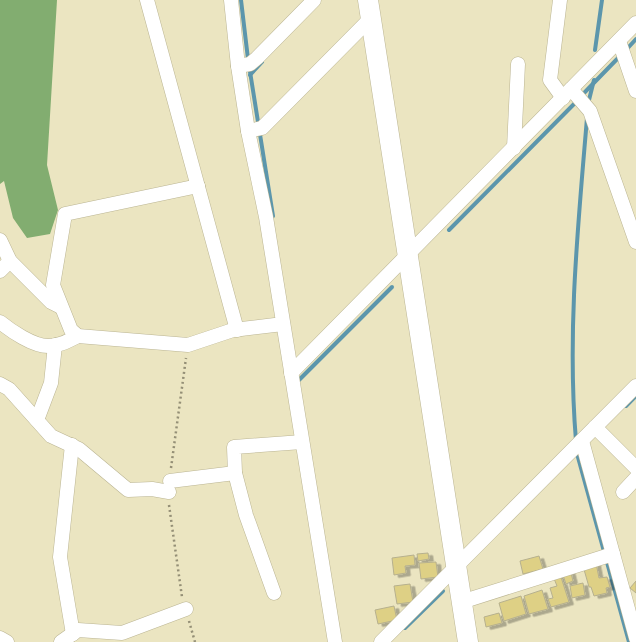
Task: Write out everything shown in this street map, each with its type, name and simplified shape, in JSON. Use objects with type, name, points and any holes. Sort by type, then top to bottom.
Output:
[{"type":"street","points":[[147,0],[238,330]]},
{"type":"street","points":[[231,0],[255,129],[266,217],[334,642]]},
{"type":"street","points":[[244,65],[314,0]]},
{"type":"street","points":[[560,0],[550,80],[567,94],[586,106],[636,242]]},
{"type":"street","points":[[255,129],[369,10]]},
{"type":"street","points":[[369,10],[468,642]]},
{"type":"street","points":[[291,373],[567,94],[621,49],[636,23]]},
{"type":"street","points":[[621,49],[636,91]]},
{"type":"street","points":[[514,148],[518,64]]},
{"type":"street","points":[[78,336],[71,330],[53,285],[65,214],[198,186]]},
{"type":"street","points":[[0,240],[5,266],[51,302],[61,307]]},
{"type":"street","points":[[0,322],[26,339],[47,346],[62,344],[78,336],[188,345],[238,330],[283,324]]},
{"type":"street","points":[[36,420],[51,383],[55,345]]},
{"type":"street","points":[[0,384],[9,389],[52,436],[79,449],[128,490],[169,487],[234,473]]},
{"type":"street","points":[[381,642],[580,445],[598,430],[636,386]]},
{"type":"street","points":[[598,430],[636,468]]},
{"type":"street","points":[[274,593],[246,515],[234,473],[234,447],[302,442]]},
{"type":"street","points":[[72,445],[60,557],[73,634]]},
{"type":"street","points":[[580,445],[607,555],[636,638]]},
{"type":"street","points":[[623,492],[636,478]]},
{"type":"street","points":[[461,602],[607,555]]},
{"type":"street","points":[[61,642],[78,630],[122,634],[186,609]]},
{"type":"street","points":[[0,638],[7,642]]},
{"type":"green space","points":[[0,0],[57,0],[47,165],[58,210],[50,234],[27,238],[13,218],[4,181],[0,184]]},
{"type":"building","points":[[428,553],[429,559],[418,561],[417,554]]},
{"type":"building","points":[[414,555],[415,565],[405,566],[406,573],[394,575],[392,558]]},
{"type":"building","points":[[539,556],[543,569],[523,574],[520,561]]},
{"type":"building","points":[[436,562],[438,577],[421,579],[419,563]]},
{"type":"building","points":[[596,563],[599,578],[607,577],[610,587],[606,588],[607,593],[594,596],[591,587],[589,587],[583,566]]},
{"type":"building","points":[[570,569],[573,581],[566,584],[562,572]]},
{"type":"building","points":[[560,574],[569,602],[551,607],[548,599],[553,598],[550,588],[557,586],[553,576]]},
{"type":"building","points":[[636,581],[636,593],[630,588]]},
{"type":"building","points":[[583,583],[585,595],[572,598],[570,586]]},
{"type":"building","points":[[410,584],[413,602],[397,604],[394,586]]},
{"type":"building","points":[[542,590],[548,609],[529,614],[524,596]]},
{"type":"building","points":[[521,596],[526,614],[504,621],[499,603]]},
{"type":"building","points":[[394,606],[397,620],[378,624],[375,610]]},
{"type":"building","points":[[499,613],[502,623],[486,627],[484,617]]},
{"type":"waterway","points":[[241,0],[248,59],[273,216]]},
{"type":"waterway","points":[[595,50],[602,0]]},
{"type":"waterway","points":[[626,50],[636,39]]},
{"type":"waterway","points":[[585,92],[621,55]]},
{"type":"waterway","points":[[250,75],[262,62]]},
{"type":"waterway","points":[[588,104],[594,80]]},
{"type":"waterway","points":[[449,230],[577,101]]},
{"type":"waterway","points":[[576,441],[573,320],[577,239],[587,118]]},
{"type":"waterway","points":[[298,381],[392,287]]},
{"type":"waterway","points":[[626,406],[636,396]]},
{"type":"waterway","points":[[576,450],[629,642]]},
{"type":"waterway","points":[[405,628],[443,591]]}]
